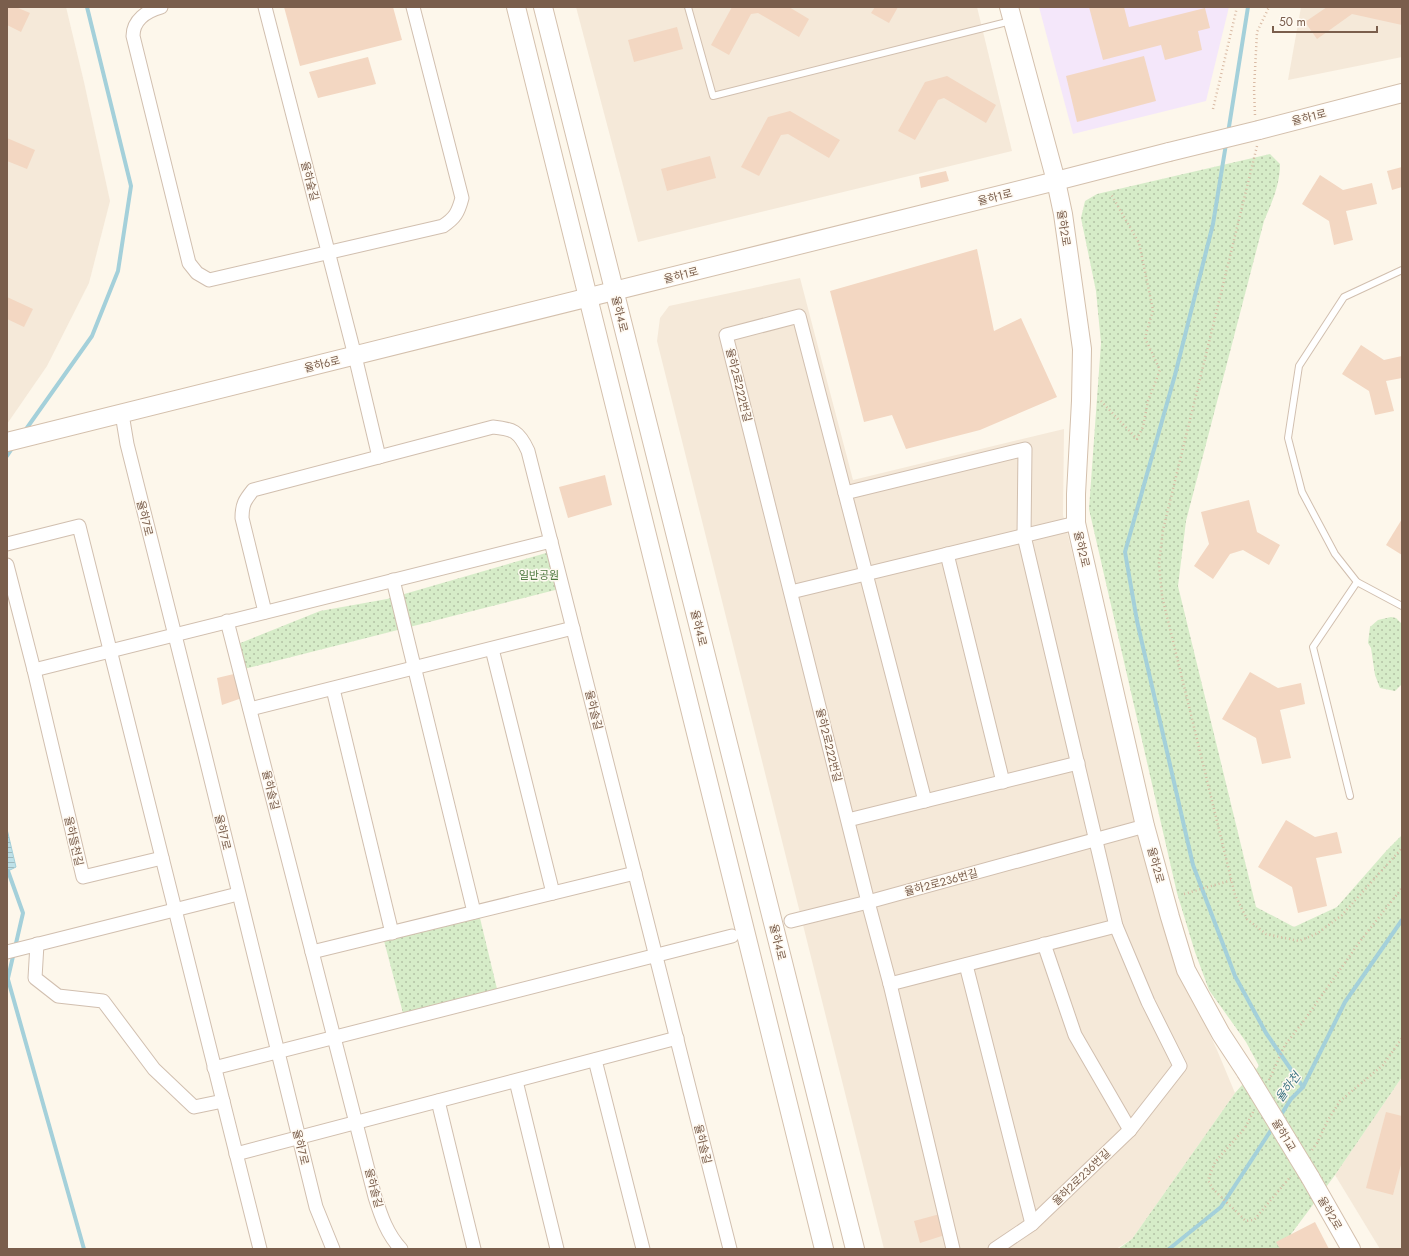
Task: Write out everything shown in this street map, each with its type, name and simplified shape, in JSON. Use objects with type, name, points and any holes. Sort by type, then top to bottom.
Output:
[{"type":"street","points":[[161,7],[151,10],[142,16],[133,31],[133,36],[189,263],[197,273],[209,280],[443,226],[453,220],[462,198],[413,7]]},
{"type":"street","name":"율하숲길","points":[[265,7],[355,356],[379,457]]},
{"type":"street","points":[[516,7],[824,1249]]},
{"type":"street","name":"율하4로","points":[[543,7],[855,1249]]},
{"type":"street","name":"율하2로","points":[[1010,14],[1056,182],[1064,221],[1082,349],[1076,523],[1145,826],[1186,970],[1221,1034],[1246,1072]]},
{"type":"street","name":"율하1로","points":[[588,298],[1056,182],[1257,129],[1402,93]]},
{"type":"street","name":"율하6로","points":[[7,442],[588,298]]},
{"type":"street","name":"율하2로222번길","points":[[868,902],[726,335],[799,316],[925,801]]},
{"type":"street","name":"율하7로","points":[[122,414],[126,444],[175,634],[316,1207],[333,1249]]},
{"type":"street","name":"율하솔길","points":[[265,612],[242,518],[242,508],[246,499],[253,490],[492,427],[512,430],[519,435],[528,451],[730,1249]]},
{"type":"street","points":[[845,493],[1025,449],[1024,536],[1096,840]]},
{"type":"street","points":[[791,592],[1076,523]]},
{"type":"street","points":[[7,544],[79,526],[260,1249]]},
{"type":"street","points":[[34,670],[551,541]]},
{"type":"street","points":[[947,554],[1003,782]]},
{"type":"street","name":"율하뜰천길","points":[[7,565],[34,670],[83,876],[162,858]]},
{"type":"street","points":[[393,580],[474,912]]},
{"type":"street","name":"율하솔길","points":[[227,622],[356,1123],[383,1220],[395,1242],[401,1249]]},
{"type":"street","points":[[250,709],[573,628]]},
{"type":"street","points":[[492,649],[553,893]]},
{"type":"street","points":[[333,689],[392,933]]},
{"type":"street","points":[[848,820],[1078,763]]},
{"type":"street","name":"율하2로236번길","points":[[791,921],[868,902],[1145,826]]},
{"type":"street","name":"율하2로236번길","points":[[995,1249],[1032,1224],[1130,1130],[1180,1066],[1148,1002],[1116,926],[1096,840]]},
{"type":"street","points":[[312,952],[635,873]]},
{"type":"street","points":[[7,952],[238,894]]},
{"type":"street","points":[[868,902],[890,984],[953,1249]]},
{"type":"street","points":[[890,984],[1116,926]]},
{"type":"street","points":[[214,1068],[732,936]]},
{"type":"street","points":[[37,944],[35,978],[58,996],[104,1002],[154,1069],[194,1107],[223,1101]]},
{"type":"street","points":[[1044,944],[1075,1035],[1130,1130]]},
{"type":"street","points":[[966,964],[1032,1224]]},
{"type":"street","points":[[236,1154],[677,1038]]},
{"type":"street","points":[[595,1060],[642,1249]]},
{"type":"street","name":"율하1교","points":[[1246,1072],[1302,1174]]},
{"type":"street","points":[[516,1081],[558,1249]]},
{"type":"street","points":[[438,1101],[474,1249]]},
{"type":"street","name":"율하2로","points":[[1302,1174],[1351,1249]]},
{"type":"lane","points":[[688,7],[713,96],[1010,14]]},
{"type":"lane","points":[[1402,270],[1344,297],[1299,366],[1288,438],[1302,492],[1335,554],[1357,582],[1402,606]]},
{"type":"lane","points":[[1350,796],[1313,647],[1357,582]]},
{"type":"path","points":[[1213,109],[1237,7]]},
{"type":"path","points":[[1269,7],[1257,32],[1254,88],[1257,148],[1163,530],[1159,564],[1162,596],[1235,895],[1247,920],[1266,934],[1299,941],[1318,933],[1342,916],[1402,848]]},
{"type":"path","points":[[1101,401],[1137,439],[1143,427],[1148,401],[1160,370],[1145,338],[1152,310],[1138,243],[1111,194]]},
{"type":"path","points":[[1184,894],[1232,880]]},
{"type":"path","points":[[1266,1086],[1285,1045],[1402,888]]},
{"type":"path","points":[[1308,1154],[1317,1143],[1328,1120],[1340,1101],[1383,1065],[1402,1038]]},
{"type":"path","points":[[1256,1107],[1245,1128],[1215,1162],[1208,1180],[1213,1189],[1246,1221],[1254,1220],[1302,1174]]},
{"type":"shaded area","points":[[7,7],[66,7],[110,201],[89,283],[47,366],[7,424]]},
{"type":"shaded area","points":[[576,7],[977,7],[1012,151],[638,242]]},
{"type":"shaded area","points":[[1039,7],[1229,7],[1206,101],[1073,134]]},
{"type":"shaded area","points":[[1301,7],[1402,7],[1402,57],[1288,80]]},
{"type":"shaded area","points":[[800,278],[853,480],[1064,429],[1063,515],[1124,766],[1181,972],[1235,1093],[1132,1239],[1116,1249],[884,1249],[657,341],[660,318],[669,306]]},
{"type":"shaded area","points":[[1402,1077],[1402,1249],[1380,1249],[1335,1175]]},
{"type":"green space","points":[[1270,154],[1280,164],[1279,179],[1264,221],[1186,521],[1178,586],[1256,907],[1294,927],[1337,907],[1402,835],[1402,1077],[1335,1175],[1280,1249],[1118,1249],[1132,1239],[1235,1093],[1259,1066],[1246,1042],[1209,990],[1195,952],[1177,893],[1089,509],[1101,343],[1096,291],[1081,218],[1085,201],[1097,194]]},
{"type":"green space","name":"일반공원","points":[[553,551],[563,588],[240,670],[233,646],[320,611],[387,599]]},
{"type":"green space","points":[[1391,617],[1396,618],[1402,624],[1402,684],[1395,691],[1380,688],[1375,675],[1371,648],[1368,643],[1370,627],[1378,620]]},
{"type":"green space","points":[[479,914],[498,993],[404,1017],[383,937]]},
{"type":"water","points":[[7,829],[16,867],[8,871],[7,870]]},
{"type":"building","points":[[7,7],[16,7],[30,13],[21,32],[7,25]]},
{"type":"building","points":[[284,7],[393,7],[402,40],[300,66]]},
{"type":"building","points":[[732,7],[789,7],[809,19],[799,37],[758,13],[751,14],[729,55],[711,45]]},
{"type":"building","points":[[875,7],[898,7],[889,23],[871,13]]},
{"type":"building","points":[[1089,7],[1124,7],[1129,27],[1205,8],[1210,28],[1198,31],[1202,50],[1165,60],[1161,45],[1103,60]]},
{"type":"building","points":[[1327,7],[1402,7],[1402,25],[1352,14],[1317,39],[1305,22]]},
{"type":"building","points":[[677,27],[683,49],[634,62],[628,40]]},
{"type":"building","points":[[1144,56],[1156,101],[1077,122],[1066,76]]},
{"type":"building","points":[[368,57],[376,84],[318,98],[309,72]]},
{"type":"building","points":[[947,76],[996,105],[986,123],[944,98],[938,100],[915,140],[898,131],[925,82]]},
{"type":"building","points":[[790,111],[840,140],[829,158],[788,134],[781,135],[759,176],[741,167],[768,117]]},
{"type":"building","points":[[7,138],[35,150],[27,169],[7,161]]},
{"type":"building","points":[[710,156],[716,178],[667,191],[661,169]]},
{"type":"building","points":[[1402,167],[1402,187],[1392,190],[1387,171]]},
{"type":"building","points":[[946,171],[949,181],[921,188],[919,177]]},
{"type":"building","points":[[1320,175],[1343,190],[1372,183],[1377,204],[1346,211],[1353,240],[1334,245],[1329,221],[1302,204]]},
{"type":"building","points":[[977,249],[994,331],[1021,318],[1057,397],[980,430],[906,449],[892,415],[864,422],[830,291]]},
{"type":"building","points":[[7,297],[33,309],[24,327],[7,319]]},
{"type":"building","points":[[1361,345],[1384,360],[1402,356],[1402,378],[1386,381],[1394,411],[1375,415],[1369,391],[1342,374]]},
{"type":"building","points":[[605,475],[612,505],[568,518],[559,487]]},
{"type":"building","points":[[1249,500],[1257,532],[1280,545],[1269,565],[1243,550],[1230,554],[1213,579],[1194,566],[1209,544],[1201,512]]},
{"type":"building","points":[[1402,519],[1402,555],[1386,545]]},
{"type":"building","points":[[1250,672],[1278,688],[1301,683],[1305,704],[1280,710],[1291,758],[1262,764],[1256,738],[1222,719]]},
{"type":"building","points":[[238,673],[242,698],[222,705],[217,678]]},
{"type":"building","points":[[1286,820],[1315,837],[1337,832],[1342,853],[1316,858],[1327,906],[1298,913],[1292,887],[1258,867]]},
{"type":"building","points":[[1386,1112],[1402,1116],[1402,1161],[1393,1195],[1366,1188]]},
{"type":"building","points":[[940,1214],[945,1235],[920,1243],[914,1221]]},
{"type":"building","points":[[1315,1222],[1329,1249],[1280,1249],[1276,1242]]},
{"type":"waterway","points":[[24,432],[92,336],[118,271],[131,186],[87,7]]},
{"type":"waterway","points":[[1228,133],[1248,7]]},
{"type":"waterway","points":[[1226,144],[1213,224],[1175,375],[1125,552],[1137,621],[1193,865],[1235,976],[1266,1033],[1303,1087]]},
{"type":"waterway","points":[[7,456],[13,447]]},
{"type":"waterway","points":[[8,871],[23,913],[8,978]]},
{"type":"waterway","name":"율하천","points":[[1279,1118],[1291,1099],[1303,1087],[1345,1002],[1402,920]]},
{"type":"waterway","points":[[7,976],[84,1249]]},
{"type":"waterway","name":"율하천","points":[[1169,1249],[1221,1207],[1273,1127]]}]
